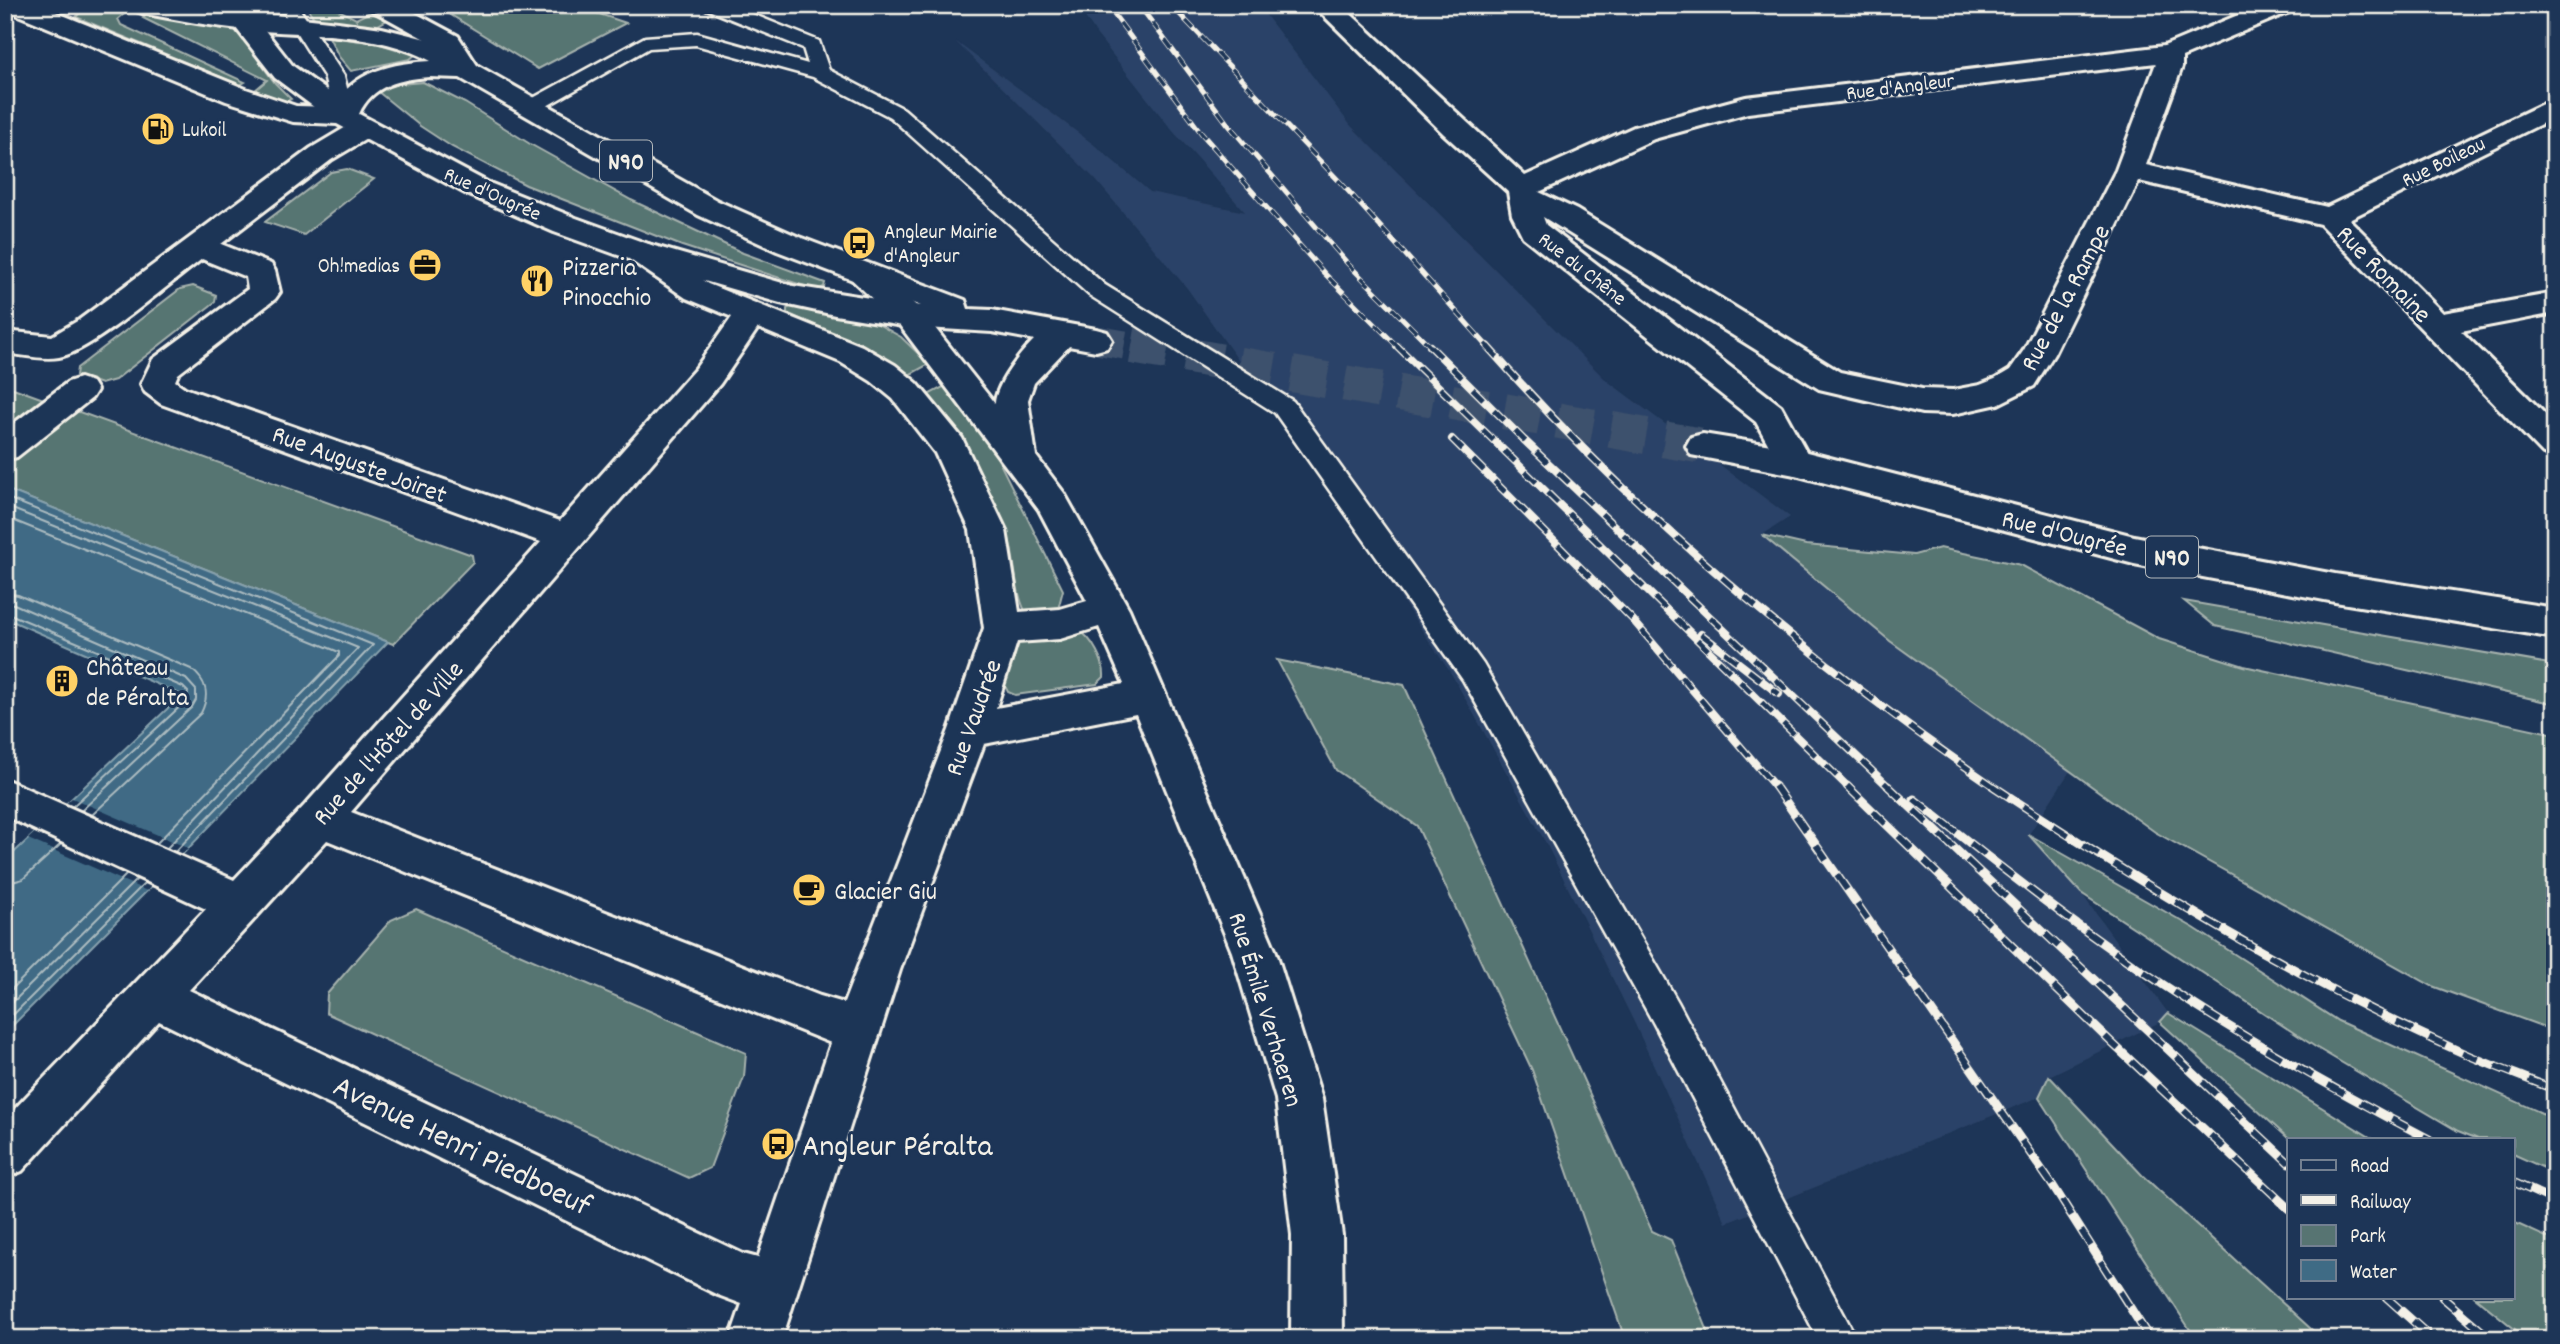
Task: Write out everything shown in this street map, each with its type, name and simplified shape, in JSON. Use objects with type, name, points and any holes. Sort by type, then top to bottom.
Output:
[{"type":"street","name":"Rue d'Ougrée","points":[[15,5],[259,103],[293,114],[354,122],[477,188],[565,225],[640,251],[791,296],[909,316],[992,321],[1096,340]]},
{"type":"street","name":"Rue d'Ougrée","points":[[142,5],[239,14],[296,15],[425,47],[708,208],[788,244],[992,321]]},
{"type":"street","points":[[381,5],[449,42],[467,70]]},
{"type":"street","points":[[1326,5],[1523,193]]},
{"type":"street","name":"Rue d'Angleur","points":[[1523,193],[1644,133],[1746,106],[2169,52],[2285,5]]},
{"type":"street","points":[[239,14],[284,72],[354,122]]},
{"type":"street","name":"Rue de la Rampe","points":[[1523,193],[1567,217],[1831,381],[1922,401],[1952,402],[1986,396],[2022,379],[2038,355],[2130,170],[2169,68],[2169,52]]},
{"type":"street","points":[[354,122],[348,104],[359,92],[378,79],[422,69],[467,70]]},
{"type":"street","name":"Rue Boileau","points":[[2330,217],[2555,106]]},
{"type":"street","points":[[5,342],[57,346],[90,328],[321,154],[354,122]]},
{"type":"street","name":"Rue Romaine","points":[[2130,170],[2330,217],[2555,445]]},
{"type":"street","name":"Rue du Chêne","points":[[1523,193],[1527,215],[1534,230],[1769,414],[1795,462]]},
{"type":"street","name":"Rue Auguste Joiret","points":[[198,246],[260,271],[264,292],[166,367],[157,384],[173,396],[566,537]]},
{"type":"street","name":"Rue Vaudrée","points":[[640,251],[697,291],[851,354],[883,373],[905,391],[950,447],[988,530],[1003,628],[969,730],[857,1029],[755,1339]]},
{"type":"street","name":"Rue Émile Verhaeren","points":[[858,271],[909,316],[1052,502],[1110,609],[1148,695],[1255,952],[1299,1099],[1317,1235],[1317,1339]]},
{"type":"street","points":[[2435,325],[2555,303]]},
{"type":"street","name":"Rue de l'Hôtel de Ville","points":[[5,1154],[320,818],[708,376],[751,314]]},
{"type":"street","name":"Rue Émile Verhaeren","points":[[1020,458],[1011,400],[1019,378],[1061,335]]},
{"type":"street","points":[[5,448],[80,390]]},
{"type":"street","name":"Rue d'Ougrée","points":[[1703,446],[1795,462],[2134,550],[2335,588],[2555,623]]},
{"type":"street","points":[[1003,628],[1060,624],[1110,609]]},
{"type":"street","points":[[969,730],[1148,695]]},
{"type":"street","points":[[5,797],[241,904]]},
{"type":"street","points":[[320,818],[820,1018],[857,1029]]},
{"type":"street","name":"Avenue Henri Piedboeuf","points":[[155,997],[243,1037],[736,1278],[772,1288]]},
{"type":"lane","points":[[713,5],[812,45],[820,73]]},
{"type":"lane","points":[[296,15],[334,76],[354,122]]},
{"type":"lane","points":[[531,107],[645,43],[697,39],[820,73],[897,113],[1097,290],[1284,407],[1473,672],[1666,1013],[1838,1339]]},
{"type":"shaded area","points":[[1077,5],[1258,5],[1351,126],[1606,380],[1790,517],[1762,535],[1890,641],[2070,771],[2029,834],[2081,893],[2168,1013],[2160,1022],[2049,1076],[2039,1097],[1726,1223],[1634,1022],[1547,845],[1452,675],[1295,440],[1187,288],[1095,179],[955,41],[1093,144],[1150,192],[1245,212],[1172,130],[1097,35]]},
{"type":"green space","points":[[305,5],[329,5],[356,19],[370,12],[387,20],[378,25],[315,19]]},
{"type":"green space","points":[[435,5],[573,5],[626,23],[538,69]]},
{"type":"green space","points":[[95,6],[129,10],[118,19],[121,25],[245,82],[240,85],[76,17],[82,10]]},
{"type":"green space","points":[[148,14],[235,28],[275,83],[291,99],[285,102],[254,91],[267,80],[143,18]]},
{"type":"green space","points":[[329,37],[377,43],[415,55],[410,59],[351,71],[339,57]]},
{"type":"green space","points":[[423,82],[465,103],[530,144],[631,200],[743,253],[825,283],[824,287],[817,290],[682,246],[526,185],[452,147],[420,126],[377,91],[388,85]]},
{"type":"green space","points":[[347,169],[374,179],[304,235],[265,222],[331,172]]},
{"type":"green space","points":[[193,286],[216,295],[215,302],[115,380],[101,384],[76,375],[77,368],[180,289]]},
{"type":"green space","points":[[792,306],[874,322],[901,337],[929,364],[909,375],[880,355],[787,313],[787,309]]},
{"type":"green space","points":[[5,385],[472,555],[473,562],[393,644],[8,490],[5,492]]},
{"type":"green space","points":[[947,385],[987,437],[1063,590],[1058,609],[1040,616],[1025,611],[1018,591],[1009,536],[989,491],[970,458],[926,396]]},
{"type":"green space","points":[[1762,535],[1806,545],[1914,555],[1940,548],[2021,565],[2159,639],[2244,666],[2555,734],[2555,1031],[2432,986],[2155,832],[1890,641]]},
{"type":"green space","points":[[2184,601],[2555,665],[2555,704],[2215,626]]},
{"type":"green space","points":[[1079,631],[1093,645],[1102,665],[1104,677],[1097,684],[1015,695],[1008,692],[1003,682],[1014,648],[1021,641]]},
{"type":"green space","points":[[1277,660],[1404,685],[1652,1231],[1671,1240],[1711,1339],[1625,1339],[1532,1070],[1417,826],[1336,770]]},
{"type":"green space","points":[[2028,834],[2194,928],[2338,1021],[2555,1119],[2555,1173],[2514,1154],[2514,1138],[2476,1138],[2458,1131],[2317,1048],[2081,893]]},
{"type":"green space","points":[[416,909],[746,1053],[744,1077],[710,1168],[689,1178],[326,1013],[327,994],[391,920]]},
{"type":"green space","points":[[2168,1013],[2371,1138],[2288,1138],[2160,1022]]},
{"type":"green space","points":[[2049,1076],[2143,1176],[2322,1339],[2196,1339],[2039,1097]]},
{"type":"green space","points":[[2514,1222],[2555,1241],[2555,1339],[2527,1339],[2476,1298],[2514,1298]]},
{"type":"water","points":[[8,490],[388,642],[5,1033],[5,861],[182,695],[5,618],[5,492]]},
{"type":"pier","points":[[72,798],[188,848],[147,891],[28,839]]},
{"type":"tunnel","points":[[1096,340],[1142,348]]},
{"type":"tunnel","points":[[1132,346],[1703,446]]},
{"type":"railway","points":[[1107,5],[1202,134],[1324,273],[1397,346]]},
{"type":"railway","points":[[1139,5],[1227,123],[1348,264],[1524,440],[1890,788]]},
{"type":"railway","points":[[1171,5],[1342,184],[1489,348]]},
{"type":"railway","points":[[1397,346],[1849,788]]},
{"type":"railway","points":[[1487,346],[1603,468],[1728,583],[1859,689],[1995,787]]},
{"type":"railway","points":[[1452,439],[1633,620],[1776,788]]},
{"type":"railway","points":[[1701,634],[1779,694]]},
{"type":"railway","points":[[1775,786],[2051,1183],[2150,1339]]},
{"type":"railway","points":[[1847,786],[2112,1043],[2287,1207]]},
{"type":"railway","points":[[1888,786],[2287,1161]]},
{"type":"railway","points":[[1995,787],[2163,894],[2280,962],[2400,1024],[2555,1090]]},
{"type":"railway","points":[[1914,799],[2056,909],[2179,995],[2284,1060],[2427,1138]]},
{"type":"railway","points":[[2514,1182],[2555,1201]]},
{"type":"railway","points":[[2387,1298],[2433,1339]]},
{"type":"railway","points":[[2443,1298],[2491,1339]]},
{"type":"place","name":"Lukoil","points":[[158,129]]},
{"type":"place","name":"Angleur Mairie d'Angleur","points":[[859,243]]},
{"type":"place","name":"Oh!medias","points":[[425,265]]},
{"type":"place","name":"Pizzeria Pinocchio","points":[[537,281]]},
{"type":"place","name":"Château de Péralta","points":[[62,681]]},
{"type":"place","name":"Glacier Giu","points":[[809,890]]},
{"type":"place","name":"Angleur Péralta","points":[[778,1144]]}]
